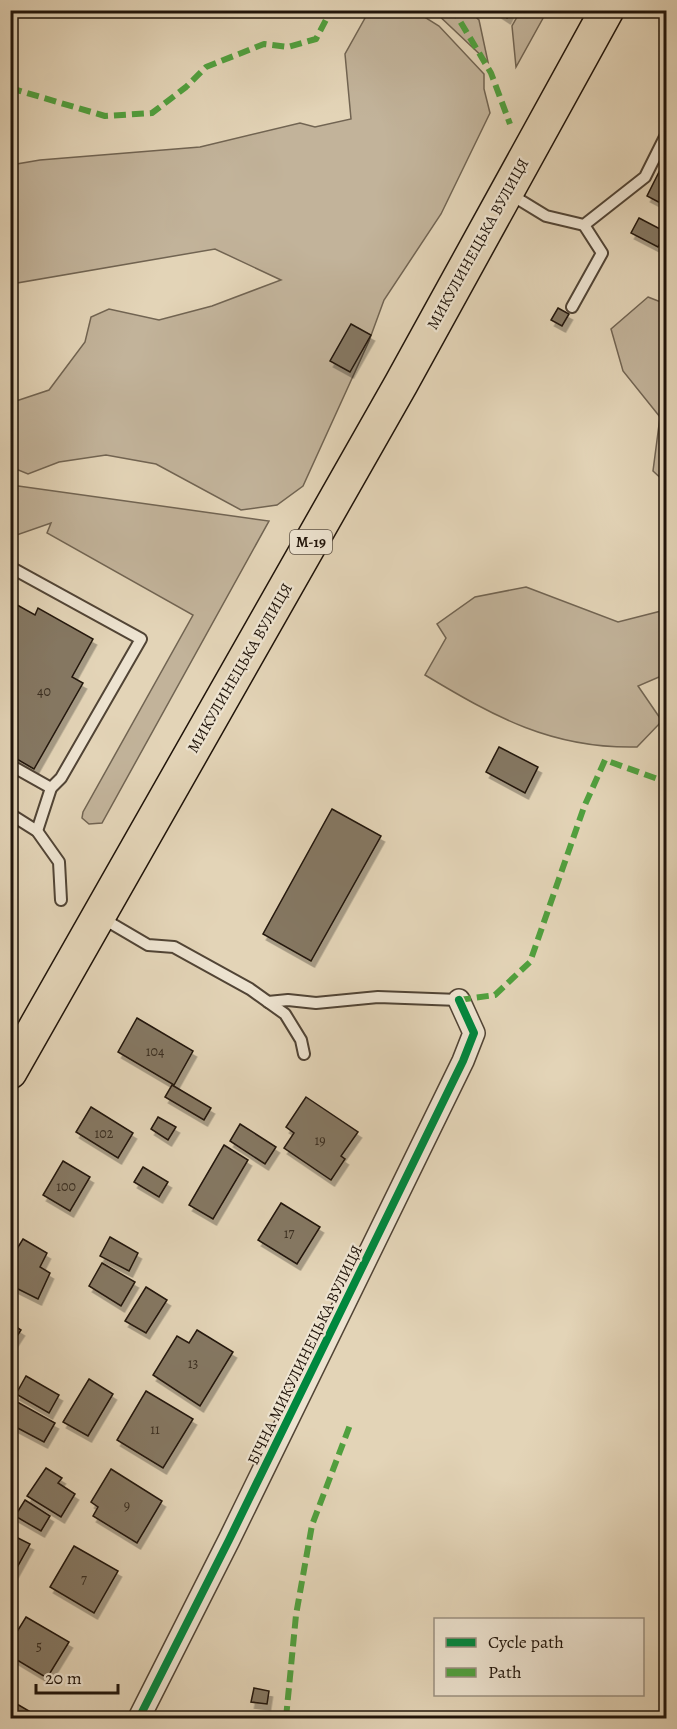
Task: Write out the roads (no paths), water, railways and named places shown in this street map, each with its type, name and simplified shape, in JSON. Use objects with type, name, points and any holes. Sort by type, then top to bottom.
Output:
[{"type":"highway","name":"МИКУЛИНЕЦЬКА ВУЛИЦЯ","points":[[10,1072],[608,10]]},
{"type":"street","name":"БІЧНА МИКУЛИНЕЦЬКА ВУЛИЦЯ","points":[[139,1719],[463,1061],[474,1034],[459,1000]]},
{"type":"lane","points":[[584,225],[645,177],[666,135]]},
{"type":"lane","points":[[507,192],[546,216],[584,225],[602,253],[572,306]]},
{"type":"lane","points":[[10,567],[141,639],[61,778],[51,788],[37,831]]},
{"type":"lane","points":[[10,765],[51,788]]},
{"type":"lane","points":[[10,814],[37,831],[59,862],[61,900]]},
{"type":"lane","points":[[99,916],[148,945],[174,947],[195,957],[268,1002],[285,1014],[301,1040],[304,1054]]},
{"type":"lane","points":[[268,1002],[288,1000],[316,1003],[378,997],[459,1000]]}]
